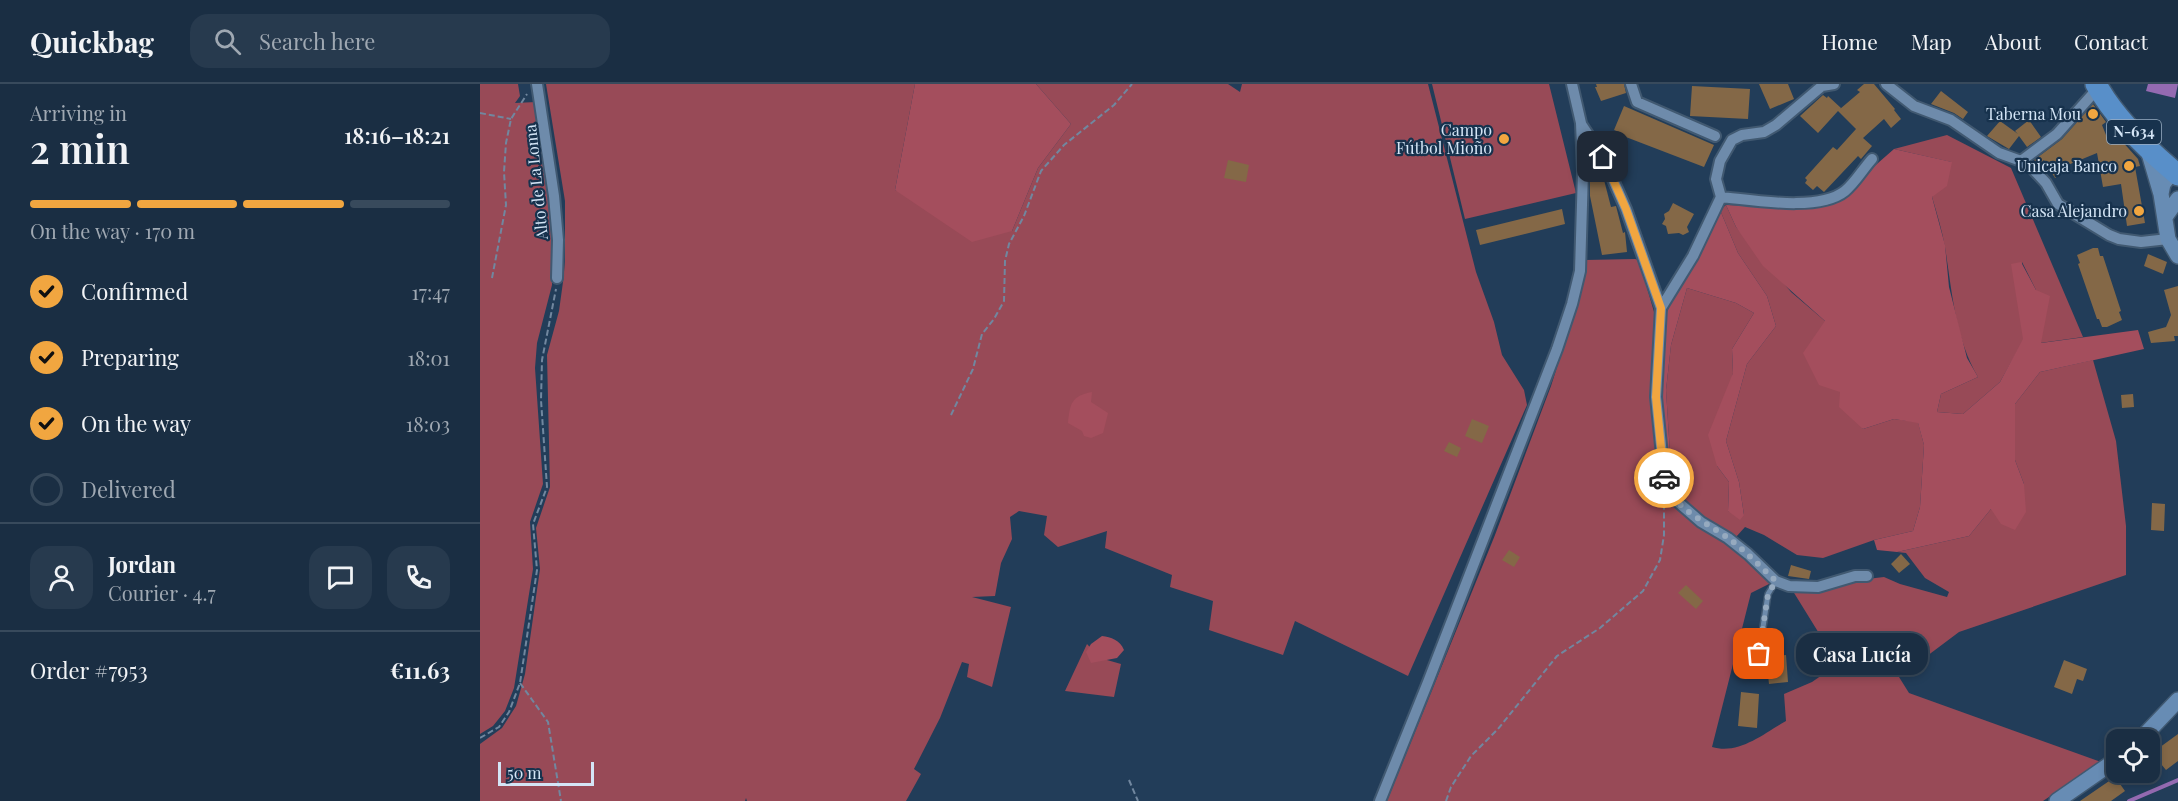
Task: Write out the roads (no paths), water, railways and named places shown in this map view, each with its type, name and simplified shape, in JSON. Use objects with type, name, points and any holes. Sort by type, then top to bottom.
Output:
[{"type":"highway","name":"N-634","points":[[2097,86],[2111,107],[2176,173]]},
{"type":"street","points":[[1380,801],[1557,350],[1572,304],[1580,271],[1583,172],[1581,123],[1572,84]]},
{"type":"street","points":[[1630,84],[1637,102],[1714,136]]},
{"type":"street","points":[[1661,308],[1693,256],[1721,197],[1716,179],[1720,161],[1732,141],[1742,135],[1764,132],[1776,125],[1822,86],[1834,84]]},
{"type":"street","points":[[1886,84],[1914,106],[1951,120],[1999,153],[2021,160],[2046,183],[2058,204],[2109,235],[2141,242],[2168,239]]},
{"type":"street","points":[[2021,160],[2057,134],[2097,86]]},
{"type":"street","name":"Alto de La Loma","points":[[533,88],[555,195],[558,240],[557,278]]},
{"type":"street","points":[[1581,123],[1603,157],[1626,209],[1661,308],[1656,397],[1665,484],[1678,502],[1701,522],[1728,538],[1748,554],[1776,581],[1789,586],[1818,587],[1839,579],[1867,576]]},
{"type":"street","points":[[2148,147],[2161,194],[2168,239],[2178,256]]},
{"type":"street","points":[[1721,197],[1801,202],[1826,201],[1845,191],[1872,159]]},
{"type":"street","points":[[2161,194],[2163,184],[2176,173]]},
{"type":"street","points":[[2165,217],[2178,199]]},
{"type":"street","points":[[2150,729],[2178,700]]},
{"type":"street","points":[[2057,801],[2074,795],[2106,768]]},
{"type":"lane","points":[[1759,654],[1768,594],[1776,581]]},
{"type":"waterway","points":[[2129,801],[2178,780]]},
{"type":"place","name":"Taberna Mou","points":[[2093,114]]},
{"type":"place","name":"Campo Fútbol Mioño","points":[[1504,139]]},
{"type":"place","name":"Unicaja Banco","points":[[2129,166]]},
{"type":"place","name":"Casa Alejandro","points":[[2139,211]]},
{"type":"place","name":"Casa Lucía","points":[[1759,654]]}]
